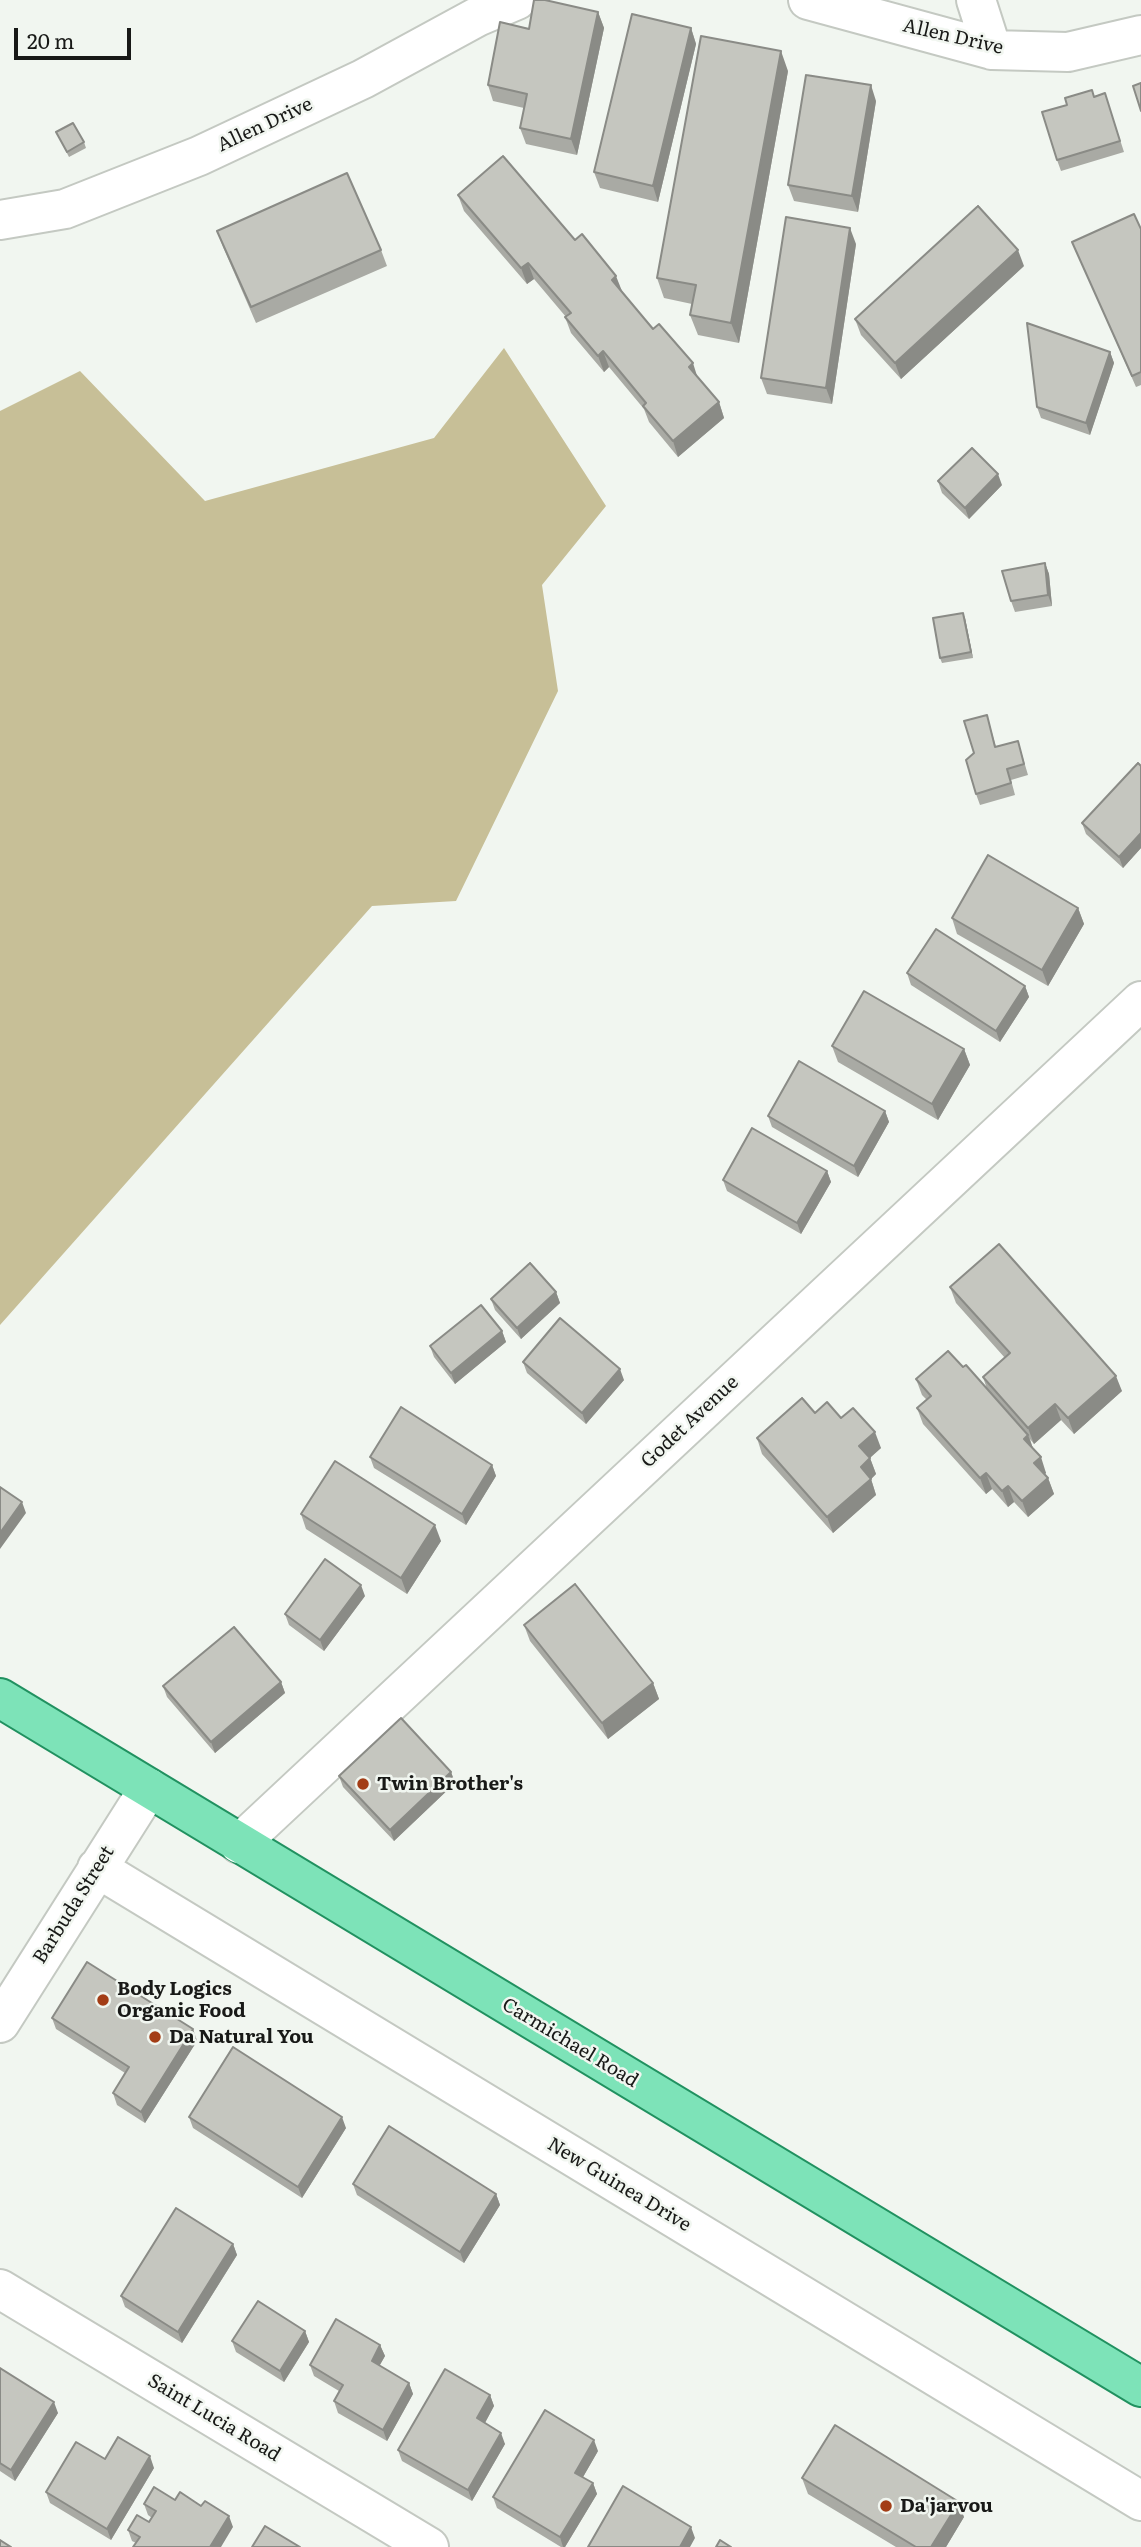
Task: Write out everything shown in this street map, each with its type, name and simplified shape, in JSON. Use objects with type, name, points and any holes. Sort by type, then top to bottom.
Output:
[{"type":"main road","name":"Carmichael Road","points":[[0,1698],[1141,2387]]},
{"type":"street","name":"Allen Drive","points":[[0,220],[65,209],[199,156],[363,79],[472,9],[517,0]]},
{"type":"street","name":"Allen Drive","points":[[807,0],[992,50],[1068,52],[1141,35]]},
{"type":"street","points":[[976,0],[992,50]]},
{"type":"street","name":"Godet Avenue","points":[[239,1844],[1141,1001]]},
{"type":"street","name":"Barbuda Street","points":[[0,2022],[149,1788]]},
{"type":"street","name":"New Guinea Drive","points":[[97,1868],[1141,2501]]},
{"type":"street","name":"Saint Lucia Road","points":[[0,2289],[429,2547]]},
{"type":"shaded area","points":[[504,348],[606,506],[542,585],[558,691],[456,901],[372,906],[0,1325],[0,411],[80,371],[205,501],[434,438]]},
{"type":"building","points":[[534,0],[598,12],[571,139],[520,128],[527,94],[488,85],[500,22],[529,29]]},
{"type":"building","points":[[632,14],[691,28],[653,186],[594,172]]},
{"type":"building","points":[[701,36],[781,51],[731,323],[690,315],[696,285],[657,278]]},
{"type":"building","points":[[806,75],[871,85],[852,196],[788,185]]},
{"type":"building","points":[[1141,83],[1141,111],[1133,86]]},
{"type":"building","points":[[1092,90],[1094,97],[1105,93],[1120,141],[1057,160],[1042,112],[1067,105],[1065,98]]},
{"type":"building","points":[[73,123],[84,142],[67,152],[56,132]]},
{"type":"building","points":[[503,156],[575,240],[582,234],[616,276],[612,280],[653,329],[659,324],[693,363],[689,367],[719,402],[673,441],[643,406],[646,403],[603,351],[598,356],[565,317],[571,313],[528,263],[521,268],[458,195]]},
{"type":"building","points":[[347,173],[381,250],[251,307],[217,231]]},
{"type":"building","points":[[978,206],[1018,250],[895,363],[855,319]]},
{"type":"building","points":[[1134,214],[1141,229],[1141,372],[1132,376],[1072,242]]},
{"type":"building","points":[[786,217],[850,228],[826,388],[761,378]]},
{"type":"building","points":[[1027,323],[1110,352],[1086,423],[1037,407]]},
{"type":"building","points":[[972,448],[998,474],[965,508],[938,481]]},
{"type":"building","points":[[1045,563],[1048,595],[1011,601],[1002,571]]},
{"type":"building","points":[[963,613],[971,652],[940,658],[933,618]]},
{"type":"building","points":[[987,715],[995,747],[1018,741],[1024,764],[1007,769],[1011,783],[976,794],[966,760],[974,753],[964,721]]},
{"type":"building","points":[[1138,763],[1141,766],[1141,833],[1119,857],[1082,823]]},
{"type":"building","points":[[988,855],[1078,908],[1042,970],[952,918]]},
{"type":"building","points":[[936,929],[1025,986],[996,1031],[907,973]]},
{"type":"building","points":[[864,991],[964,1049],[932,1104],[832,1046]]},
{"type":"building","points":[[799,1061],[885,1111],[854,1166],[768,1116]]},
{"type":"building","points":[[752,1128],[827,1171],[797,1223],[723,1180]]},
{"type":"building","points":[[999,1244],[1116,1376],[1068,1418],[1055,1404],[1028,1428],[983,1377],[1010,1353],[950,1287]]},
{"type":"building","points":[[530,1263],[556,1292],[517,1328],[491,1299]]},
{"type":"building","points":[[481,1305],[502,1331],[451,1373],[430,1346]]},
{"type":"building","points":[[560,1318],[620,1369],[582,1413],[523,1362]]},
{"type":"building","points":[[948,1351],[963,1367],[966,1365],[1028,1435],[1024,1439],[1041,1457],[1034,1463],[1048,1478],[1022,1501],[1008,1486],[1002,1491],[986,1473],[980,1478],[917,1408],[931,1396],[916,1379]]},
{"type":"building","points":[[802,1398],[815,1413],[827,1402],[841,1418],[853,1408],[875,1432],[859,1446],[870,1458],[861,1467],[871,1479],[827,1517],[757,1438]]},
{"type":"building","points":[[401,1407],[492,1465],[462,1514],[370,1457]]},
{"type":"building","points":[[335,1461],[435,1525],[401,1578],[301,1514]]},
{"type":"building","points":[[0,1487],[22,1502],[0,1533]]},
{"type":"building","points":[[325,1559],[361,1585],[320,1640],[285,1614]]},
{"type":"building","points":[[575,1584],[653,1683],[602,1723],[524,1625]]},
{"type":"building","points":[[234,1627],[281,1682],[211,1742],[163,1686]]},
{"type":"building","points":[[401,1718],[451,1772],[390,1830],[339,1776]]},
{"type":"building","points":[[87,1962],[193,2029],[141,2112],[113,2093],[129,2067],[52,2018]]},
{"type":"building","points":[[233,2047],[342,2117],[298,2187],[189,2117]]},
{"type":"building","points":[[389,2126],[496,2194],[460,2252],[353,2184]]},
{"type":"building","points":[[176,2208],[233,2244],[178,2332],[121,2296]]},
{"type":"building","points":[[258,2301],[305,2331],[280,2371],[232,2341]]},
{"type":"building","points":[[336,2319],[380,2345],[372,2361],[409,2383],[383,2430],[334,2401],[343,2385],[310,2365]]},
{"type":"building","points":[[0,2368],[54,2402],[11,2470],[0,2463]]},
{"type":"building","points":[[445,2369],[490,2395],[477,2418],[501,2433],[468,2490],[398,2450]]},
{"type":"building","points":[[545,2410],[594,2440],[575,2473],[593,2483],[560,2537],[493,2497]]},
{"type":"building","name":"Da'jarvou","points":[[835,2425],[959,2502],[931,2547],[916,2547],[802,2478]]},
{"type":"building","points":[[118,2437],[150,2456],[107,2529],[46,2492],[76,2442],[105,2459]]},
{"type":"building","points":[[623,2486],[691,2527],[680,2547],[588,2547]]},
{"type":"building","points":[[154,2487],[175,2500],[180,2492],[201,2506],[205,2501],[229,2516],[210,2547],[133,2547],[140,2537],[128,2530],[137,2515],[149,2522],[156,2511],[144,2504]]},
{"type":"building","points":[[265,2526],[300,2547],[252,2547]]},
{"type":"building","points":[[0,2540],[11,2547],[0,2547]]},
{"type":"building","points":[[720,2540],[731,2547],[716,2547]]},
{"type":"place","name":"Twin Brother's","points":[[363,1784]]},
{"type":"place","name":"Body Logics Organic Food","points":[[103,2000]]},
{"type":"place","name":"Da Natural You","points":[[155,2037]]},
{"type":"place","name":"Da'jarvou","points":[[886,2506]]}]
